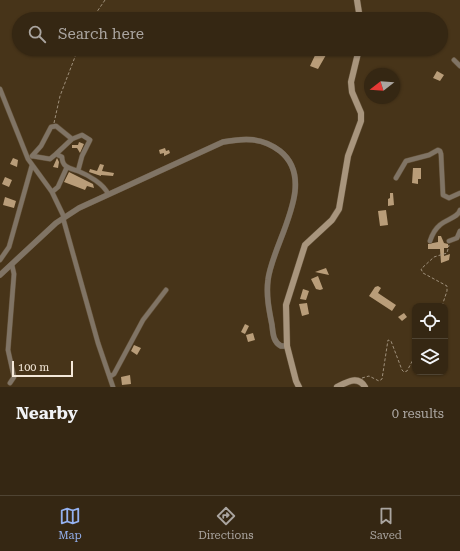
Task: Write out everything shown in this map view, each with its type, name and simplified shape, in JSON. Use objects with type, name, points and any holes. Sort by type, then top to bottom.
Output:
[{"type":"main road","points":[[357,0],[359,12]]},
{"type":"main road","points":[[299,387],[286,346],[286,305],[303,250],[308,241],[332,220],[338,212],[348,156],[360,125],[361,112],[352,92],[351,82],[357,56]]},
{"type":"main road","points":[[337,387],[349,381],[361,382],[365,387]]},
{"type":"street","points":[[454,60],[460,66]]},
{"type":"street","points":[[0,89],[17,135],[32,165],[52,192],[64,218],[98,343],[111,376],[113,387]]},
{"type":"street","points":[[72,139],[59,127],[54,126],[50,129],[41,146],[32,156],[50,159],[72,139],[82,135],[90,140],[83,153],[78,171]]},
{"type":"street","points":[[0,275],[36,241],[64,218],[108,194],[222,142],[238,139],[257,140],[274,146],[283,153],[288,160],[296,178],[294,202],[272,264],[268,280],[267,293],[275,341],[281,346],[286,346]]},
{"type":"street","points":[[396,178],[406,161],[429,155],[438,150],[441,154],[443,195],[449,198],[460,192]]},
{"type":"street","points":[[56,154],[62,157],[62,162],[67,167],[86,174],[103,187],[108,194]]},
{"type":"street","points":[[0,260],[9,246],[32,165]]},
{"type":"street","points":[[52,192],[60,183],[67,167]]},
{"type":"street","points":[[430,241],[432,234],[441,224],[458,215],[460,210]]},
{"type":"street","points":[[449,241],[457,238],[460,231]]},
{"type":"street","points":[[10,383],[14,377],[8,350],[14,274],[12,265]]},
{"type":"street","points":[[111,376],[114,374],[143,320],[166,290]]},
{"type":"path","points":[[97,12],[105,0]]},
{"type":"path","points":[[54,126],[60,96],[75,56]]},
{"type":"path","points":[[443,303],[447,286],[422,273],[422,269],[434,257],[447,253],[449,241]]},
{"type":"path","points":[[361,382],[364,376],[369,376],[377,381],[382,378],[388,340],[390,340],[393,344],[403,371],[407,371],[412,362]]},
{"type":"building","points":[[315,56],[325,56],[318,69],[310,66]]},
{"type":"building","points":[[437,71],[444,75],[440,81],[433,78]]},
{"type":"building","points":[[79,142],[84,144],[80,153],[77,148],[72,148],[72,145],[78,145]]},
{"type":"building","points":[[165,148],[166,151],[169,150],[170,153],[164,156],[164,153],[160,154],[159,150]]},
{"type":"building","points":[[13,158],[18,160],[17,167],[10,164]]},
{"type":"building","points":[[57,158],[59,162],[58,168],[53,167]]},
{"type":"building","points":[[100,164],[104,165],[102,171],[114,173],[113,176],[101,176],[89,172],[90,169],[97,171]]},
{"type":"building","points":[[413,168],[421,168],[421,179],[418,179],[418,184],[412,183]]},
{"type":"building","points":[[69,172],[93,184],[94,188],[87,186],[85,190],[64,182]]},
{"type":"building","points":[[5,177],[12,180],[9,187],[2,184]]},
{"type":"building","points":[[390,193],[393,193],[394,205],[388,206],[388,199],[390,198]]},
{"type":"building","points":[[5,197],[16,201],[14,208],[3,205]]},
{"type":"building","points":[[386,210],[388,225],[380,226],[378,211]]},
{"type":"building","points":[[438,236],[441,236],[444,243],[448,244],[448,248],[444,248],[444,256],[450,254],[449,260],[441,263],[440,249],[428,249],[428,244],[438,242]]},
{"type":"building","points":[[326,268],[329,275],[315,272]]},
{"type":"building","points":[[318,276],[323,289],[320,290],[316,289],[311,279]]},
{"type":"building","points":[[378,286],[381,288],[378,293],[396,305],[392,311],[369,296],[375,287]]},
{"type":"building","points":[[303,289],[309,291],[306,300],[300,299]]},
{"type":"building","points":[[307,303],[309,314],[302,316],[299,304]]},
{"type":"building","points":[[404,313],[407,317],[402,321],[398,317]]},
{"type":"building","points":[[245,324],[249,326],[245,334],[241,332]]},
{"type":"building","points":[[253,333],[255,340],[248,342],[246,335]]},
{"type":"building","points":[[134,345],[141,348],[137,355],[131,351]]},
{"type":"building","points":[[130,375],[131,384],[122,385],[121,377]]}]
